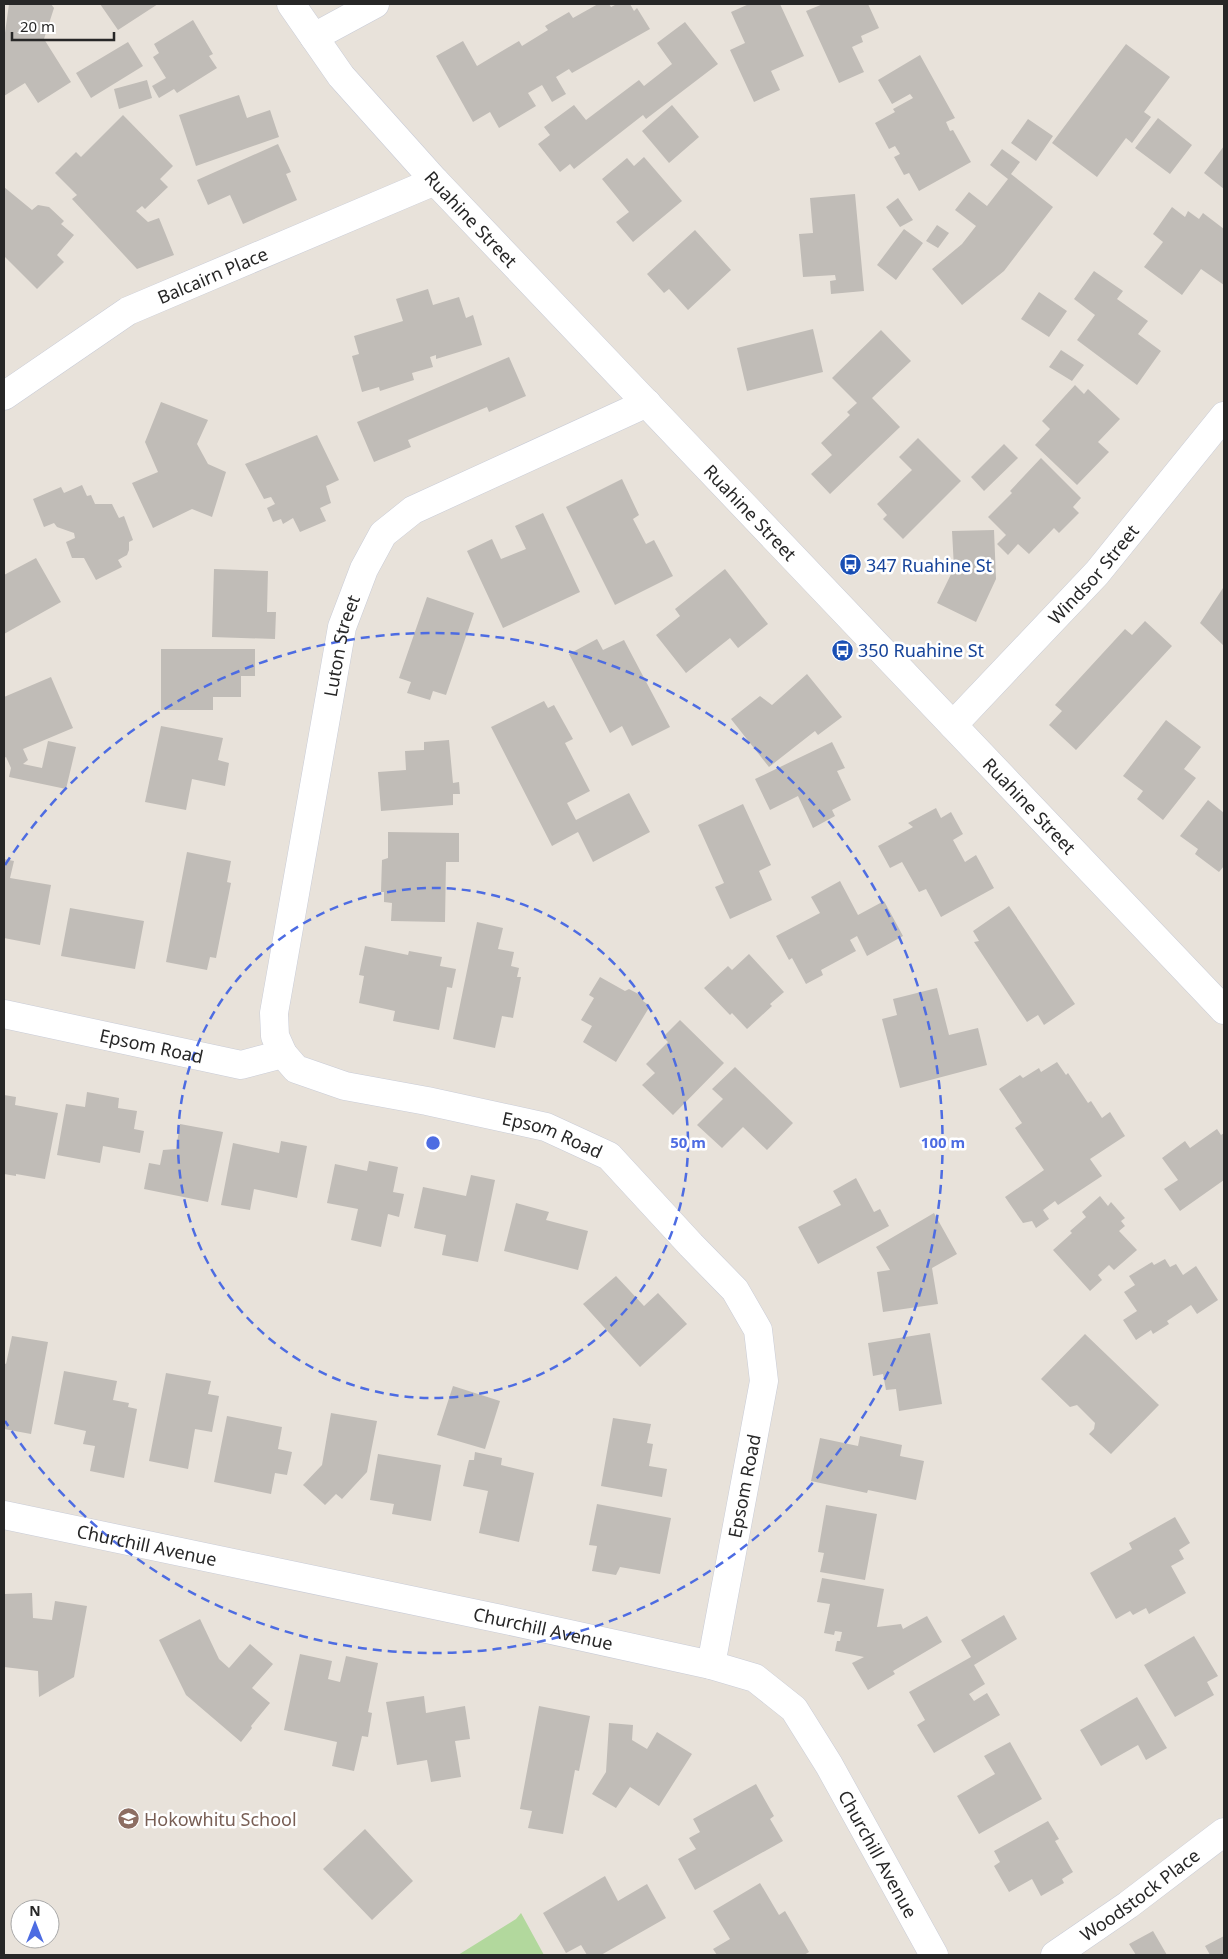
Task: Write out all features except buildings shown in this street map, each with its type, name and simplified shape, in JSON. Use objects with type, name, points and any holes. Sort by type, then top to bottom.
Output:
[{"type":"street","name":"Ruahine Street","points":[[291,4],[341,76],[435,181],[1224,1010]]},
{"type":"street","points":[[314,37],[375,4]]},
{"type":"street","name":"Balcairn Place","points":[[4,396],[128,311],[435,181]]},
{"type":"street","name":"Luton Street","points":[[283,1054],[275,1036],[274,1013],[342,627],[364,570],[383,534],[413,510],[647,403]]},
{"type":"street","name":"Windsor Street","points":[[953,725],[1097,573],[1192,458],[1224,416]]},
{"type":"street","name":"Epsom Road","points":[[4,1014],[241,1066],[283,1054],[296,1069],[345,1086],[546,1127],[609,1156],[735,1290],[758,1330],[764,1381],[711,1665]]},
{"type":"street","name":"Churchill Avenue","points":[[4,1515],[492,1617],[711,1665],[755,1678],[794,1709],[829,1765],[934,1955]]},
{"type":"street","name":"Woodstock Place","points":[[1055,1955],[1128,1905],[1224,1832]]},
{"type":"green space","points":[[521,1913],[544,1955],[458,1955],[516,1919]]},
{"type":"place","name":"347 Ruahine St","points":[[850,565]]},
{"type":"place","name":"350 Ruahine St","points":[[842,650]]},
{"type":"place","name":"Hokowhitu School","points":[[128,1819]]}]
